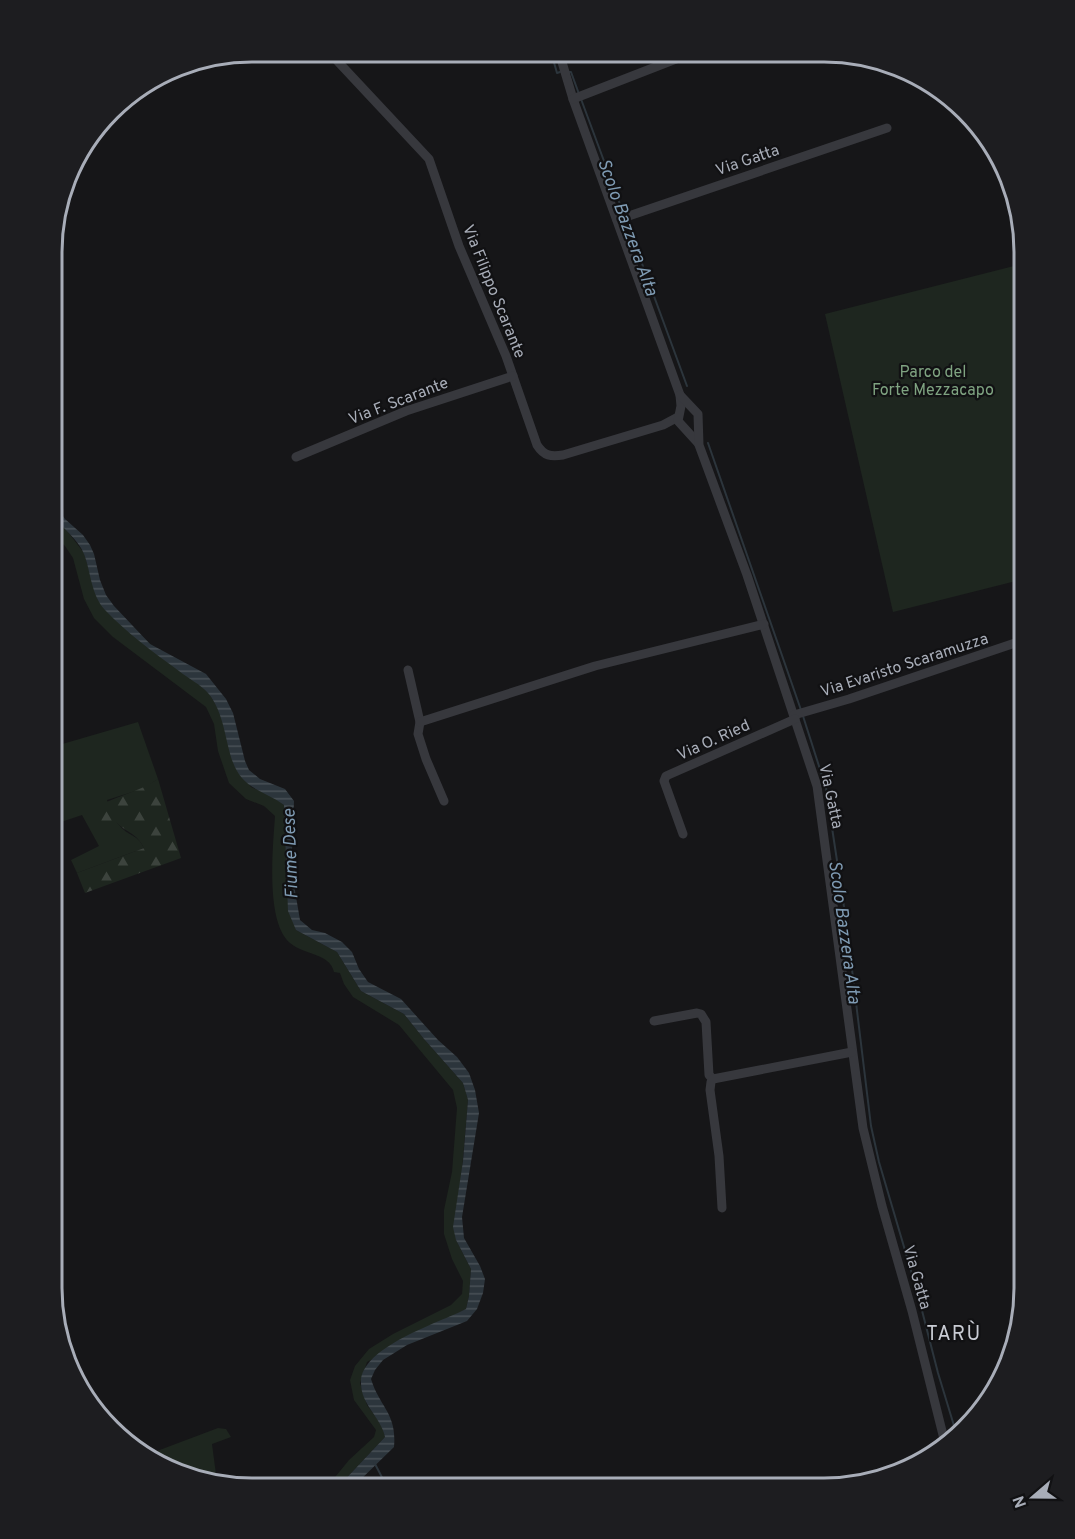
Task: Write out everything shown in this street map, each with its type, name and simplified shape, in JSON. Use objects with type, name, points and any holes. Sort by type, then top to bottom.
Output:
[{"type":"street","name":"Via Filippo Scarante","points":[[338,62],[429,159],[459,246],[490,314],[537,445],[542,452],[548,456],[563,455],[663,425],[679,414]]},
{"type":"street","name":"Via Gatta","points":[[563,62],[621,218],[680,395],[680,425],[699,445]]},
{"type":"street","points":[[577,97],[668,62]]},
{"type":"street","name":"Via Gatta","points":[[621,218],[887,128]]},
{"type":"street","name":"Via F. Scarante","points":[[296,457],[406,411],[513,376]]},
{"type":"street","name":"Via Gatta","points":[[680,395],[699,414],[697,425],[699,445],[764,624],[820,797],[852,1052],[869,1152],[943,1435]]},
{"type":"street","points":[[679,414],[692,408]]},
{"type":"street","name":"Via Filippo Scarante","points":[[663,425],[684,428]]},
{"type":"street","points":[[684,428],[694,428],[697,425]]},
{"type":"street","points":[[420,722],[609,663],[764,624]]},
{"type":"street","name":"Via Evaristo Scaramuzza","points":[[795,717],[807,711],[1014,643]]},
{"type":"street","points":[[408,670],[420,722],[418,734],[444,801]]},
{"type":"street","name":"Via O. Ried","points":[[683,834],[664,781],[666,776],[795,717]]},
{"type":"street","points":[[654,1021],[697,1012],[701,1014],[706,1022],[709,1075],[714,1079]]},
{"type":"street","points":[[722,1209],[711,1082],[714,1079],[852,1052]]},
{"type":"green space","name":"Parco del Forte Mezzacapo","points":[[1014,266],[1014,582],[893,612],[825,314]]},
{"type":"green space","points":[[62,524],[84,553],[98,600],[208,692],[221,713],[235,766],[251,787],[274,797],[284,805],[296,930],[337,952],[361,991],[404,1014],[463,1083],[468,1100],[456,1240],[471,1269],[466,1309],[367,1362],[360,1383],[367,1405],[382,1425],[385,1437],[347,1477],[335,1477],[349,1460],[374,1437],[376,1430],[354,1400],[350,1380],[355,1366],[369,1349],[393,1334],[451,1305],[462,1294],[463,1281],[452,1259],[444,1234],[444,1210],[452,1172],[457,1108],[453,1090],[399,1025],[353,997],[340,973],[334,972],[327,961],[296,947],[282,933],[277,919],[272,883],[275,816],[264,806],[246,799],[229,783],[218,751],[214,724],[206,707],[113,637],[94,618],[84,599],[73,558],[62,543]]},
{"type":"green space","points":[[138,722],[158,779],[145,788],[107,800],[118,823],[144,848],[77,873],[71,860],[99,846],[82,815],[62,822],[62,744]]},
{"type":"green space","points":[[158,779],[181,858],[85,893],[77,873],[144,848],[135,836],[116,822],[97,825],[92,810]]},
{"type":"green space","points":[[218,1428],[226,1429],[231,1437],[212,1444],[216,1474],[179,1463],[156,1451]]},
{"type":"water","name":"Fiume Dese","points":[[62,515],[90,545],[100,580],[106,595],[114,606],[150,644],[206,674],[226,699],[233,713],[249,770],[260,779],[285,789],[294,801],[292,850],[300,920],[312,930],[325,933],[342,942],[352,952],[359,969],[368,982],[401,999],[438,1040],[457,1057],[469,1073],[475,1090],[479,1113],[462,1217],[464,1238],[485,1279],[483,1293],[477,1309],[467,1321],[407,1345],[383,1360],[375,1370],[371,1379],[393,1426],[394,1447],[363,1477],[347,1477],[385,1437],[380,1423],[364,1398],[361,1383],[364,1370],[373,1358],[387,1347],[466,1309],[471,1269],[456,1240],[453,1227],[463,1161],[468,1100],[463,1083],[404,1014],[361,991],[337,952],[296,930],[288,911],[284,805],[251,786],[236,770],[220,714],[208,693],[131,634],[100,604],[86,561],[74,538],[62,525]]},
{"type":"waterway","name":"Scolo Bazzera Alta","points":[[554,62],[557,73],[560,72]]},
{"type":"waterway","name":"Scolo Bazzera Alta","points":[[567,72],[571,72],[579,94]]},
{"type":"waterway","name":"Scolo Bazzera Alta","points":[[581,99],[624,215]]},
{"type":"waterway","name":"Scolo Bazzera Alta","points":[[626,220],[687,386]]},
{"type":"waterway","name":"Scolo Bazzera Alta","points":[[708,443],[801,710]]},
{"type":"waterway","name":"Scolo Bazzera Alta","points":[[803,716],[826,788],[846,920],[871,1126],[879,1162],[954,1425]]},
{"type":"waterway","points":[[374,1462],[382,1477]]},
{"type":"district","name":"TARÙ","points":[[954,1333]]}]
